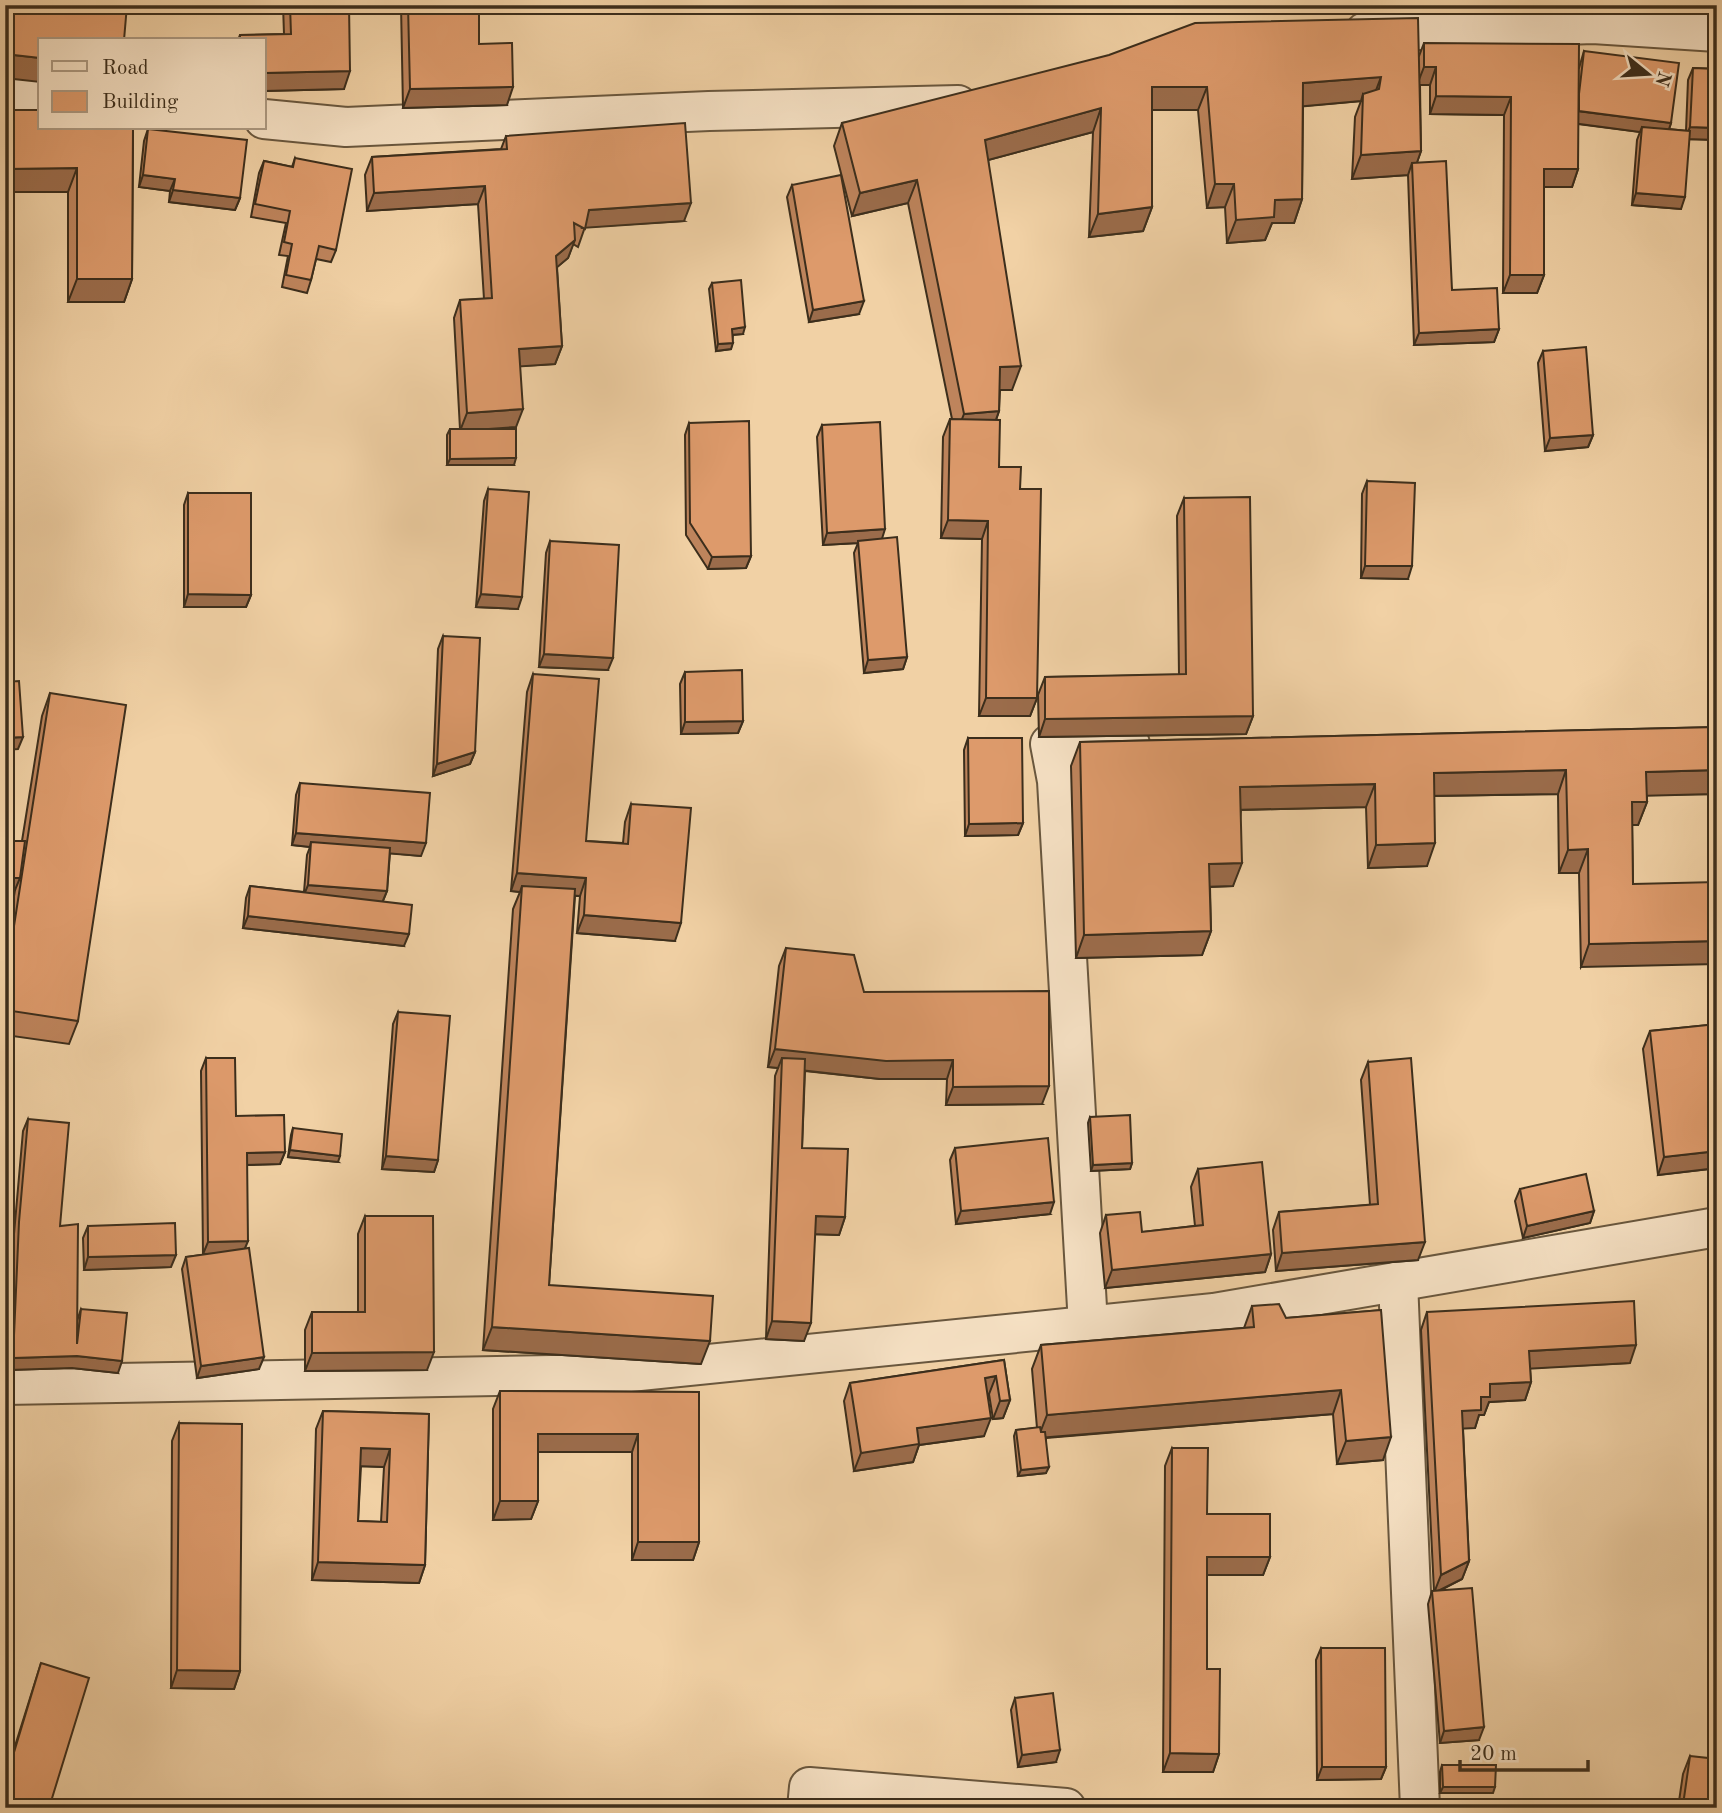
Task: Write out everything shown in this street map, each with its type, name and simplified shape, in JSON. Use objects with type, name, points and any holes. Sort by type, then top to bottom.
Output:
[{"type":"street","points":[[1336,33],[1593,24],[1717,32]]},
{"type":"street","points":[[5,94],[38,97]]},
{"type":"street","points":[[266,119],[346,127],[709,111],[956,106],[994,94]]},
{"type":"street","points":[[1088,1325],[1057,781],[1050,744],[1159,744]]},
{"type":"street","points":[[5,1385],[610,1374],[1214,1313],[1717,1227]]},
{"type":"street","points":[[1398,1281],[1420,1808]]},
{"type":"street","points":[[807,1808],[808,1787],[1066,1808]]},
{"type":"building","points":[[5,5],[127,5],[124,38],[38,38],[38,58],[5,54]]},
{"type":"building","points":[[290,5],[349,5],[350,71],[266,73],[266,38],[240,38],[240,35],[291,34]]},
{"type":"building","points":[[408,5],[479,5],[479,44],[512,43],[513,87],[410,89]]},
{"type":"building","points":[[1418,18],[1421,151],[1361,155],[1363,94],[1379,89],[1381,77],[1303,83],[1302,199],[1275,200],[1274,217],[1236,220],[1234,184],[1215,184],[1207,87],[1152,87],[1152,207],[1098,214],[1101,108],[985,140],[1021,366],[1000,367],[999,411],[964,414],[917,180],[860,193],[842,123],[1109,55],[1195,23]]},
{"type":"building","points":[[1424,43],[1579,44],[1578,169],[1544,169],[1544,275],[1510,275],[1511,97],[1436,96],[1436,67],[1424,67]]},
{"type":"building","points":[[1584,51],[1679,63],[1671,123],[1579,111]]},
{"type":"building","points":[[1693,68],[1717,69],[1717,128],[1690,127]]},
{"type":"building","points":[[5,110],[38,110],[38,130],[133,130],[132,279],[77,279],[77,168],[5,169]]},
{"type":"building","points":[[685,123],[691,203],[589,210],[585,229],[574,223],[575,240],[556,256],[562,346],[519,349],[523,409],[467,413],[460,300],[492,298],[485,186],[374,193],[372,157],[507,149],[506,136]]},
{"type":"building","points":[[1642,127],[1690,131],[1685,197],[1636,193]]},
{"type":"building","points":[[148,130],[247,140],[240,198],[173,190],[175,179],[143,175]]},
{"type":"building","points":[[295,158],[352,169],[336,250],[319,246],[311,280],[286,275],[292,244],[284,242],[290,211],[255,204],[264,161],[293,167]]},
{"type":"building","points":[[1446,161],[1452,290],[1497,288],[1499,329],[1419,333],[1412,163]]},
{"type":"building","points":[[841,175],[864,301],[813,310],[792,185]]},
{"type":"building","points":[[741,280],[745,327],[732,329],[733,343],[718,344],[712,283]]},
{"type":"building","points":[[1586,347],[1593,435],[1550,438],[1543,351]]},
{"type":"building","points":[[950,419],[1000,420],[999,467],[1021,467],[1020,489],[1041,489],[1037,698],[986,698],[988,521],[948,520]]},
{"type":"building","points":[[749,421],[751,556],[712,557],[690,523],[689,423]]},
{"type":"building","points":[[880,422],[885,529],[827,533],[822,425]]},
{"type":"building","points":[[450,429],[516,429],[516,458],[450,459]]},
{"type":"building","points":[[1367,481],[1415,483],[1412,566],[1365,566]]},
{"type":"building","points":[[488,489],[529,492],[522,597],[481,594]]},
{"type":"building","points":[[188,493],[251,493],[251,595],[188,594]]},
{"type":"building","points":[[1250,497],[1253,716],[1045,719],[1045,677],[1186,674],[1184,498]]},
{"type":"building","points":[[5,530],[12,660],[5,660]]},
{"type":"building","points":[[897,537],[907,657],[868,660],[858,541]]},
{"type":"building","points":[[550,541],[619,545],[613,658],[544,654]]},
{"type":"building","points":[[443,636],[480,638],[475,752],[437,764]]},
{"type":"building","points":[[742,670],[743,721],[685,722],[685,672]]},
{"type":"building","points":[[533,674],[599,679],[586,841],[628,844],[631,804],[691,808],[681,923],[584,915],[586,878],[517,873]]},
{"type":"building","points":[[19,681],[23,737],[5,738],[5,682]]},
{"type":"building","points":[[50,693],[126,705],[78,1021],[5,1010],[5,928],[14,926]]},
{"type":"building","points":[[1717,727],[1717,770],[1646,772],[1647,802],[1632,802],[1633,884],[1717,882],[1717,941],[1589,944],[1588,849],[1568,850],[1566,770],[1434,773],[1435,843],[1376,845],[1375,784],[1240,787],[1242,863],[1209,864],[1211,931],[1084,935],[1080,742]]},
{"type":"building","points":[[968,738],[1022,738],[1023,823],[969,824]]},
{"type":"building","points":[[300,783],[430,793],[426,843],[296,833]]},
{"type":"building","points":[[5,841],[25,841],[20,878],[5,878]]},
{"type":"building","points":[[311,842],[390,848],[387,891],[308,885]]},
{"type":"building","points":[[250,886],[412,905],[409,934],[248,916]]},
{"type":"building","points":[[522,886],[575,889],[549,1285],[713,1296],[710,1341],[492,1327]]},
{"type":"building","points":[[786,948],[854,955],[864,992],[1049,991],[1049,1086],[953,1087],[953,1060],[886,1061],[775,1049]]},
{"type":"building","points":[[398,1012],[450,1016],[438,1160],[386,1156]]},
{"type":"building","points":[[1717,1024],[1717,1151],[1664,1157],[1650,1031]]},
{"type":"building","points":[[206,1058],[235,1058],[236,1116],[284,1115],[285,1152],[247,1153],[248,1241],[208,1242]]},
{"type":"building","points":[[782,1058],[805,1059],[802,1148],[848,1149],[845,1217],[816,1216],[811,1323],[772,1321]]},
{"type":"building","points":[[1411,1058],[1425,1242],[1282,1253],[1279,1212],[1378,1204],[1368,1062]]},
{"type":"building","points":[[1130,1115],[1132,1163],[1093,1165],[1090,1117]]},
{"type":"building","points":[[28,1119],[69,1123],[60,1226],[78,1224],[77,1344],[81,1309],[127,1313],[122,1361],[77,1356],[13,1358],[19,1222]]},
{"type":"building","points":[[293,1128],[342,1134],[340,1156],[290,1150]]},
{"type":"building","points":[[1048,1138],[1054,1202],[961,1211],[955,1148]]},
{"type":"building","points":[[1262,1162],[1271,1254],[1112,1270],[1106,1215],[1140,1212],[1142,1232],[1203,1225],[1198,1169]]},
{"type":"building","points":[[1586,1174],[1594,1211],[1527,1226],[1520,1189]]},
{"type":"building","points":[[365,1216],[433,1216],[434,1352],[312,1353],[312,1312],[365,1312]]},
{"type":"building","points":[[175,1223],[176,1255],[88,1257],[88,1226]]},
{"type":"building","points":[[249,1248],[264,1357],[201,1366],[186,1257]]},
{"type":"building","points":[[1634,1301],[1636,1345],[1529,1351],[1531,1382],[1490,1384],[1490,1397],[1481,1397],[1481,1410],[1462,1411],[1469,1561],[1441,1575],[1427,1312]]},
{"type":"building","points":[[1279,1304],[1286,1318],[1381,1310],[1391,1437],[1346,1441],[1341,1390],[1047,1415],[1041,1345],[1254,1327],[1252,1306]]},
{"type":"building","points":[[1004,1360],[1010,1400],[1000,1401],[996,1376],[985,1378],[991,1418],[917,1428],[919,1444],[861,1453],[850,1383]]},
{"type":"building","points":[[500,1391],[699,1392],[699,1542],[638,1542],[638,1434],[538,1434],[538,1501],[500,1501]]},
{"type":"building","points":[[323,1411],[429,1414],[425,1565],[318,1562]],"holes":[[[361,1448],[390,1449],[387,1522],[358,1521]]]},
{"type":"building","points":[[179,1423],[242,1424],[240,1671],[177,1670]]},
{"type":"building","points":[[1040,1427],[1041,1432],[1045,1432],[1049,1467],[1021,1470],[1016,1430]]},
{"type":"building","points":[[1172,1448],[1208,1448],[1207,1514],[1270,1514],[1270,1557],[1207,1557],[1207,1669],[1220,1669],[1219,1754],[1170,1753]]},
{"type":"building","points":[[1472,1588],[1484,1727],[1444,1731],[1432,1591]]},
{"type":"building","points":[[1321,1648],[1385,1648],[1386,1767],[1322,1767]]},
{"type":"building","points":[[41,1663],[89,1678],[49,1808],[5,1808],[5,1782]]},
{"type":"building","points":[[1053,1693],[1060,1750],[1022,1755],[1015,1698]]},
{"type":"building","points":[[1690,1756],[1717,1759],[1717,1808],[1683,1805]]},
{"type":"building","points":[[1442,1765],[1496,1765],[1495,1787],[1443,1787]]}]
